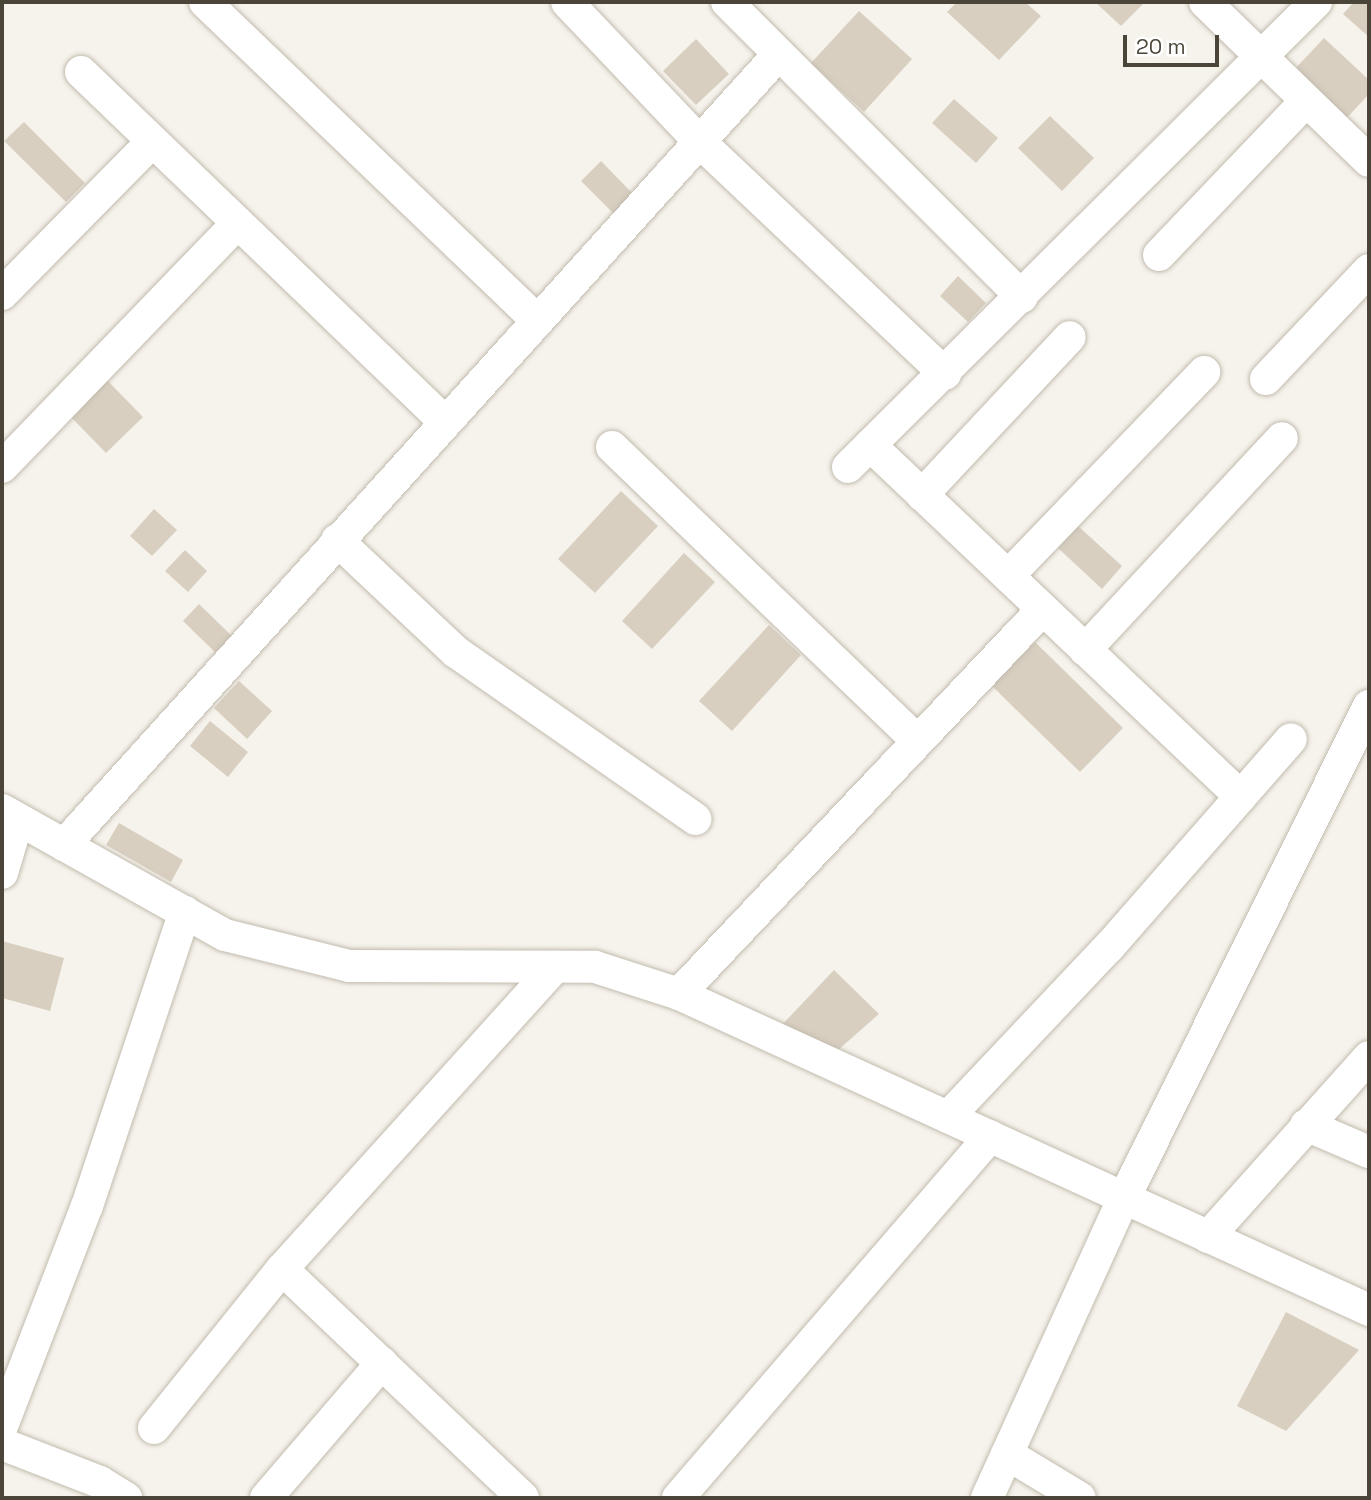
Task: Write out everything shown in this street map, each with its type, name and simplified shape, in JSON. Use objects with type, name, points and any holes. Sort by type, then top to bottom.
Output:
[{"type":"street","points":[[205,2],[538,321]]},
{"type":"street","points":[[567,2],[701,143],[945,374]]},
{"type":"street","points":[[727,2],[1022,297]]},
{"type":"street","points":[[1205,2],[1369,161]]},
{"type":"street","points":[[1241,797],[922,495],[859,456],[945,374],[1316,2]]},
{"type":"street","points":[[64,845],[779,54]]},
{"type":"street","points":[[81,72],[236,225],[445,422]]},
{"type":"street","points":[[1159,255],[1306,101]]},
{"type":"street","points":[[2,294],[151,143]]},
{"type":"street","points":[[2,467],[236,225]]},
{"type":"street","points":[[1266,379],[1369,270]]},
{"type":"street","points":[[922,495],[1070,337]]},
{"type":"street","points":[[1008,576],[1203,372]]},
{"type":"street","points":[[1085,650],[1282,438]]},
{"type":"street","points":[[612,447],[917,741]]},
{"type":"street","points":[[337,540],[456,652],[695,819]]},
{"type":"street","points":[[679,994],[1042,609]]},
{"type":"street","points":[[987,1498],[1124,1198],[1369,706]]},
{"type":"street","points":[[948,1117],[1109,947],[1291,739]]},
{"type":"street","points":[[2,873],[10,814],[225,935],[349,966],[595,967],[679,994],[1369,1310]]},
{"type":"street","points":[[2,1426],[87,1206],[185,912]]},
{"type":"street","points":[[154,1428],[282,1269],[555,967]]},
{"type":"street","points":[[1208,1237],[1369,1057]]},
{"type":"street","points":[[1306,1125],[1369,1152]]},
{"type":"street","points":[[678,1498],[990,1136]]},
{"type":"street","points":[[282,1269],[523,1498]]},
{"type":"street","points":[[266,1498],[382,1363]]},
{"type":"street","points":[[2,1444],[100,1482],[126,1498]]},
{"type":"street","points":[[1007,1454],[1080,1498]]},
{"type":"building","points":[[957,2],[1025,2],[1041,16],[999,60],[947,12]]},
{"type":"building","points":[[1095,2],[1145,2],[1121,26]]},
{"type":"building","points":[[1354,2],[1369,2],[1369,37],[1343,14]]},
{"type":"building","points":[[859,11],[912,59],[864,112],[811,63]]},
{"type":"building","points":[[1324,38],[1369,80],[1369,94],[1345,120],[1293,71]]},
{"type":"building","points":[[696,39],[729,74],[696,105],[663,71]]},
{"type":"building","points":[[954,99],[998,138],[976,163],[932,123]]},
{"type":"building","points":[[1050,116],[1094,158],[1062,191],[1018,148]]},
{"type":"building","points":[[24,122],[85,183],[66,202],[4,141]]},
{"type":"building","points":[[601,161],[638,199],[618,218],[581,181]]},
{"type":"building","points":[[958,276],[986,303],[968,322],[940,296]]},
{"type":"building","points":[[104,377],[143,417],[106,453],[68,414]]},
{"type":"building","points":[[621,491],[658,526],[595,593],[558,559]]},
{"type":"building","points":[[154,509],[177,530],[152,556],[130,536]]},
{"type":"building","points":[[1078,526],[1122,566],[1102,589],[1058,548]]},
{"type":"building","points":[[185,550],[207,571],[188,592],[165,571]]},
{"type":"building","points":[[684,553],[715,582],[652,649],[622,621]]},
{"type":"building","points":[[199,604],[236,640],[220,657],[183,621]]},
{"type":"building","points":[[769,625],[801,655],[732,731],[699,701]]},
{"type":"building","points":[[1035,642],[1123,728],[1080,772],[992,686]]},
{"type":"building","points":[[239,681],[272,711],[247,739],[214,708]]},
{"type":"building","points":[[210,721],[248,752],[228,777],[190,746]]},
{"type":"building","points":[[119,823],[183,860],[171,882],[106,845]]},
{"type":"building","points":[[2,941],[64,958],[50,1011],[2,998]]},
{"type":"building","points":[[834,970],[879,1014],[829,1058],[778,1029]]},
{"type":"building","points":[[1286,1312],[1359,1350],[1286,1431],[1237,1406]]}]
